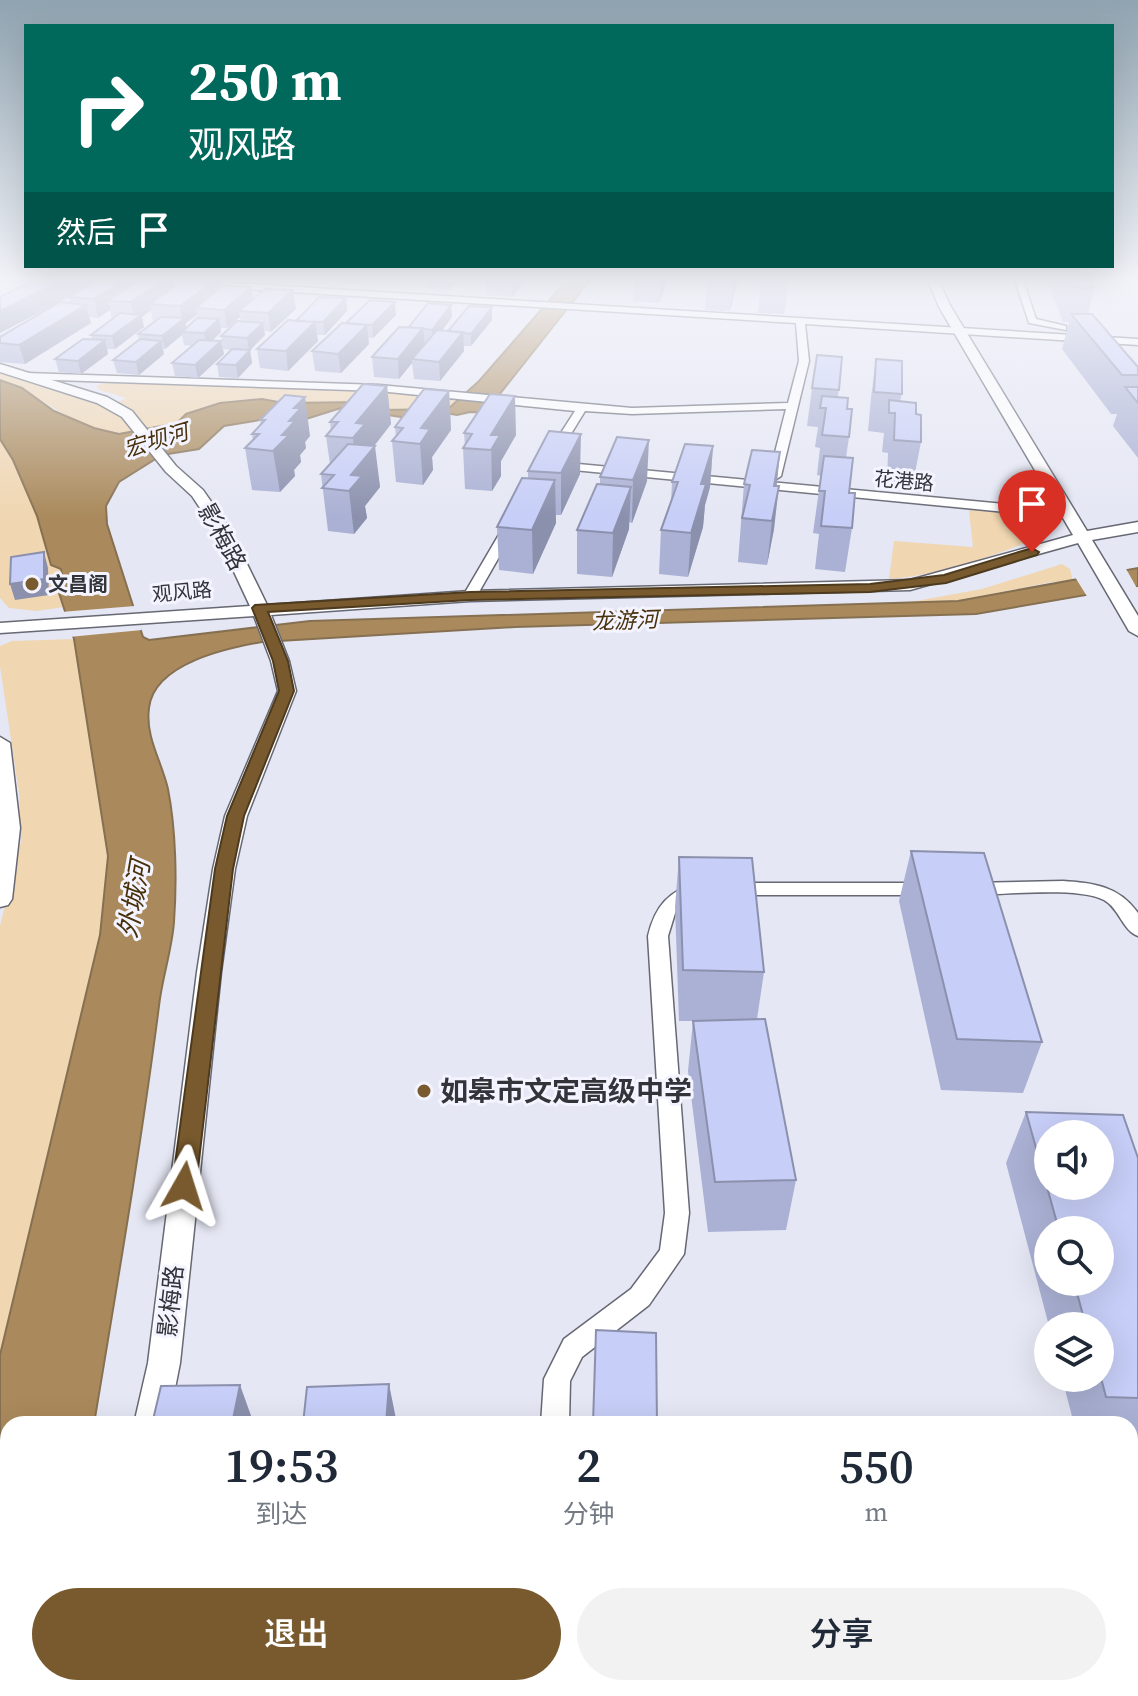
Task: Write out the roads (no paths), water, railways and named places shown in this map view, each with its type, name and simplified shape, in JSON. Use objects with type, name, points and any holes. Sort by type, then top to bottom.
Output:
[{"type":"street","points":[[773,486],[804,359]]},
{"type":"street","points":[[977,359],[1134,624]]},
{"type":"street","name":"影梅路","points":[[0,368],[108,403],[127,414],[171,469],[198,493],[222,529],[262,614],[280,661],[287,691],[236,816],[224,869],[209,972],[164,1363],[153,1416]]},
{"type":"street","points":[[26,376],[379,388],[632,411],[792,406]]},
{"type":"street","points":[[80,393],[74,388],[77,384],[94,378]]},
{"type":"street","name":"花港路","points":[[582,408],[546,465],[1068,514]]},
{"type":"street","points":[[470,596],[516,517]]},
{"type":"street","name":"观风路","points":[[0,628],[167,616],[262,614],[470,596],[910,585],[972,572],[1081,537],[1138,527]]},
{"type":"street","points":[[0,743],[4,828],[0,899]]},
{"type":"street","points":[[555,1416],[557,1379],[573,1348],[640,1297],[672,1254],[677,1213],[658,936],[664,911],[673,900],[698,889],[1090,889],[1112,896],[1132,917],[1138,929]]},
{"type":"water","points":[[498,359],[527,359],[492,404],[493,413],[457,415],[439,412],[401,417],[341,408],[306,419],[266,419],[224,426],[199,449],[162,455],[119,482],[106,506],[107,524],[143,637],[149,640],[310,621],[958,601],[1138,568],[1138,586],[976,614],[515,627],[262,642],[213,654],[178,669],[154,692],[149,708],[149,729],[165,779],[173,821],[174,922],[95,1416],[0,1416],[0,1355],[100,935],[108,856],[74,639],[59,593],[64,588],[61,569],[51,565],[37,516],[13,460],[0,439],[0,380],[22,388],[54,411],[94,428],[119,434],[177,423],[186,414],[220,403],[262,399],[284,403],[364,402],[379,410],[448,409]]},
{"type":"place","name":"文昌阁","points":[[32,584]]},
{"type":"place","name":"如皋市文定高级中学","points":[[424,1091]]},
{"type":"water label","name":"宏坝河","points":[[156,440]]},
{"type":"water label","name":"龙游河","points":[[625,620]]},
{"type":"water label","name":"外城河","points":[[134,899]]}]
